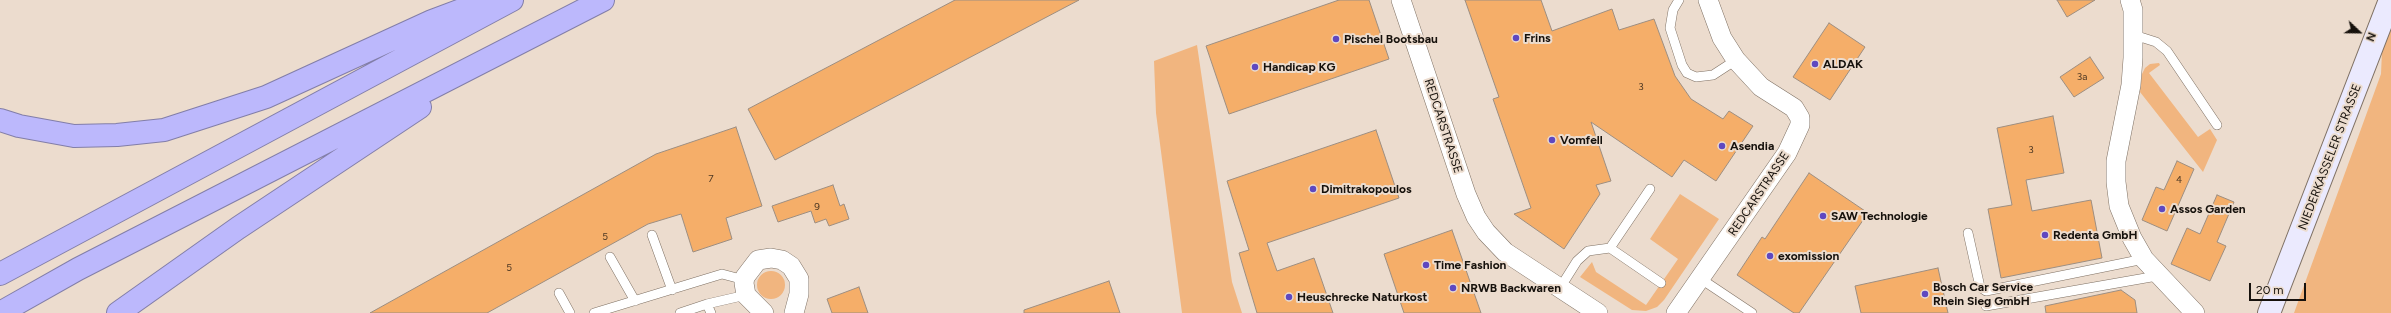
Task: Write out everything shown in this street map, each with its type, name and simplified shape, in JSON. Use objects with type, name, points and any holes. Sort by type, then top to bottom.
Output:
[{"type":"highway","points":[[0,120],[19,126],[74,136],[117,135],[164,130],[266,97],[432,21],[489,0]]},
{"type":"highway","points":[[0,274],[512,0]]},
{"type":"highway","points":[[0,313],[78,269],[532,35],[603,0]]},
{"type":"highway","points":[[118,313],[341,159],[532,35]]},
{"type":"main road","name":"NIEDERKASSELER STRASSE","points":[[2269,313],[2390,0]]},
{"type":"street","name":"REDCARSTRASSE","points":[[1401,0],[1466,194],[1476,217],[1486,232],[1506,252],[1598,313]]},
{"type":"street","name":"REDCARSTRASSE","points":[[1676,313],[1787,154],[1800,125],[1800,118],[1794,108],[1761,87],[1736,60],[1722,38],[1708,0]]},
{"type":"street","points":[[2130,0],[2133,10],[2134,35],[2131,85],[2120,137],[2116,182],[2119,206],[2132,238],[2144,259],[2157,276],[2195,313]]},
{"type":"street","points":[[764,313],[745,289],[745,277],[758,260],[771,258],[782,260],[791,266],[799,279],[799,294],[794,313]]},
{"type":"lane","points":[[1679,0],[1673,10],[1670,28],[1682,65],[1687,73],[1696,77],[1713,75],[1736,60]]},
{"type":"lane","points":[[2134,35],[2156,42],[2167,51],[2217,125]]},
{"type":"lane","points":[[1610,248],[1650,189]]},
{"type":"lane","points":[[1968,233],[1980,287],[1986,291],[2144,259]]},
{"type":"lane","points":[[652,235],[672,290]]},
{"type":"lane","points":[[1560,288],[1577,261],[1588,251],[1610,248],[1661,283]]},
{"type":"lane","points":[[610,257],[635,301]]},
{"type":"lane","points":[[594,313],[722,274],[737,278],[745,289],[680,313]]},
{"type":"lane","points":[[1986,306],[2157,276]]},
{"type":"lane","points":[[1701,279],[1752,313]]},
{"type":"lane","points":[[559,293],[570,313]]},
{"type":"lane","points":[[707,304],[711,313]]},
{"type":"shaded area","points":[[2391,24],[2391,313],[2294,313],[2381,74],[2382,51]]},
{"type":"shaded area","points":[[1197,45],[1232,282],[1242,313],[1182,313],[1156,113],[1154,61]]},
{"type":"shaded area","points":[[2159,63],[2160,65],[2149,73],[2198,137],[2210,129],[2217,140],[2203,172],[2140,92],[2142,74],[2145,68],[2150,64]]},
{"type":"shaded area","points":[[1680,194],[1719,219],[1664,300],[1657,307],[1646,311],[1632,310],[1580,277],[1592,262],[1596,272],[1646,305],[1678,259],[1650,239]]},
{"type":"shaded area","points":[[771,271],[781,275],[785,285],[781,295],[771,299],[761,295],[757,285],[761,275]]},
{"type":"building","points":[[955,0],[1079,0],[775,160],[748,109]]},
{"type":"building","points":[[1339,0],[1369,0],[1389,59],[1229,114],[1206,46]]},
{"type":"building","points":[[1465,0],[1541,0],[1552,31],[1612,9],[1619,30],[1654,19],[1675,76],[1691,99],[1723,119],[1729,111],[1753,126],[1716,181],[1684,160],[1672,177],[1591,122],[1611,181],[1596,185],[1600,194],[1564,249],[1514,214],[1531,208],[1493,99],[1499,97]]},
{"type":"building","points":[[2057,0],[2095,0],[2067,17]]},
{"type":"building","points":[[1829,23],[1865,47],[1830,100],[1793,77]]},
{"type":"building","points":[[2090,57],[2104,78],[2074,97],[2060,77]]},
{"type":"building","name":"Redenta GmbH","points":[[2053,116],[2064,173],[2026,180],[2032,211],[2091,200],[2102,258],[2001,278],[1988,209],[2012,205],[1997,128]]},
{"type":"building","points":[[736,127],[762,206],[726,218],[732,239],[693,252],[681,214],[648,224],[487,313],[370,313],[656,154]]},
{"type":"building","name":"Dimitrakopoulos","points":[[1376,130],[1399,198],[1267,243],[1277,271],[1314,258],[1333,313],[1257,313],[1239,253],[1249,250],[1227,181]]},
{"type":"building","name":"Assos Garden","points":[[2177,161],[2194,169],[2167,231],[2142,220],[2156,187],[2164,190]]},
{"type":"building","points":[[1809,173],[1868,213],[1799,313],[1794,313],[1737,275],[1762,237],[1765,239]]},
{"type":"building","points":[[833,185],[840,206],[844,204],[849,219],[829,226],[826,219],[815,223],[811,211],[778,222],[772,206]]},
{"type":"building","points":[[2217,195],[2234,202],[2217,242],[2226,246],[2210,281],[2171,264],[2187,228],[2200,234]]},
{"type":"building","name":"Time Fashion","points":[[1452,230],[1481,313],[1404,313],[1384,254]]},
{"type":"building","points":[[1938,268],[1948,313],[1861,313],[1855,286]]},
{"type":"building","points":[[1109,281],[1120,313],[1024,313],[1024,310]]},
{"type":"building","points":[[859,287],[868,313],[832,313],[827,299]]},
{"type":"building","points":[[2121,290],[2135,300],[2137,313],[2046,313],[2045,306]]},
{"type":"place","name":"Frins","points":[[1516,38]]},
{"type":"place","name":"Pischel Bootsbau","points":[[1336,39]]},
{"type":"place","name":"ALDAK","points":[[1815,64]]},
{"type":"place","name":"Handicap KG","points":[[1255,67]]},
{"type":"place","name":"Vomfell","points":[[1552,140]]},
{"type":"place","name":"Asendia","points":[[1722,146]]},
{"type":"place","name":"Dimitrakopoulos","points":[[1313,189]]},
{"type":"place","name":"Assos Garden","points":[[2162,209]]},
{"type":"place","name":"SAW Technologie","points":[[1823,216]]},
{"type":"place","name":"Redenta GmbH","points":[[2045,235]]},
{"type":"place","name":"exomission","points":[[1770,256]]},
{"type":"place","name":"Time Fashion","points":[[1426,265]]},
{"type":"place","name":"NRWB Backwaren","points":[[1453,288]]},
{"type":"place","name":"Bosch Car Service Rhein Sieg GmbH","points":[[1925,294]]},
{"type":"place","name":"Heuschrecke Naturkost","points":[[1289,297]]}]
